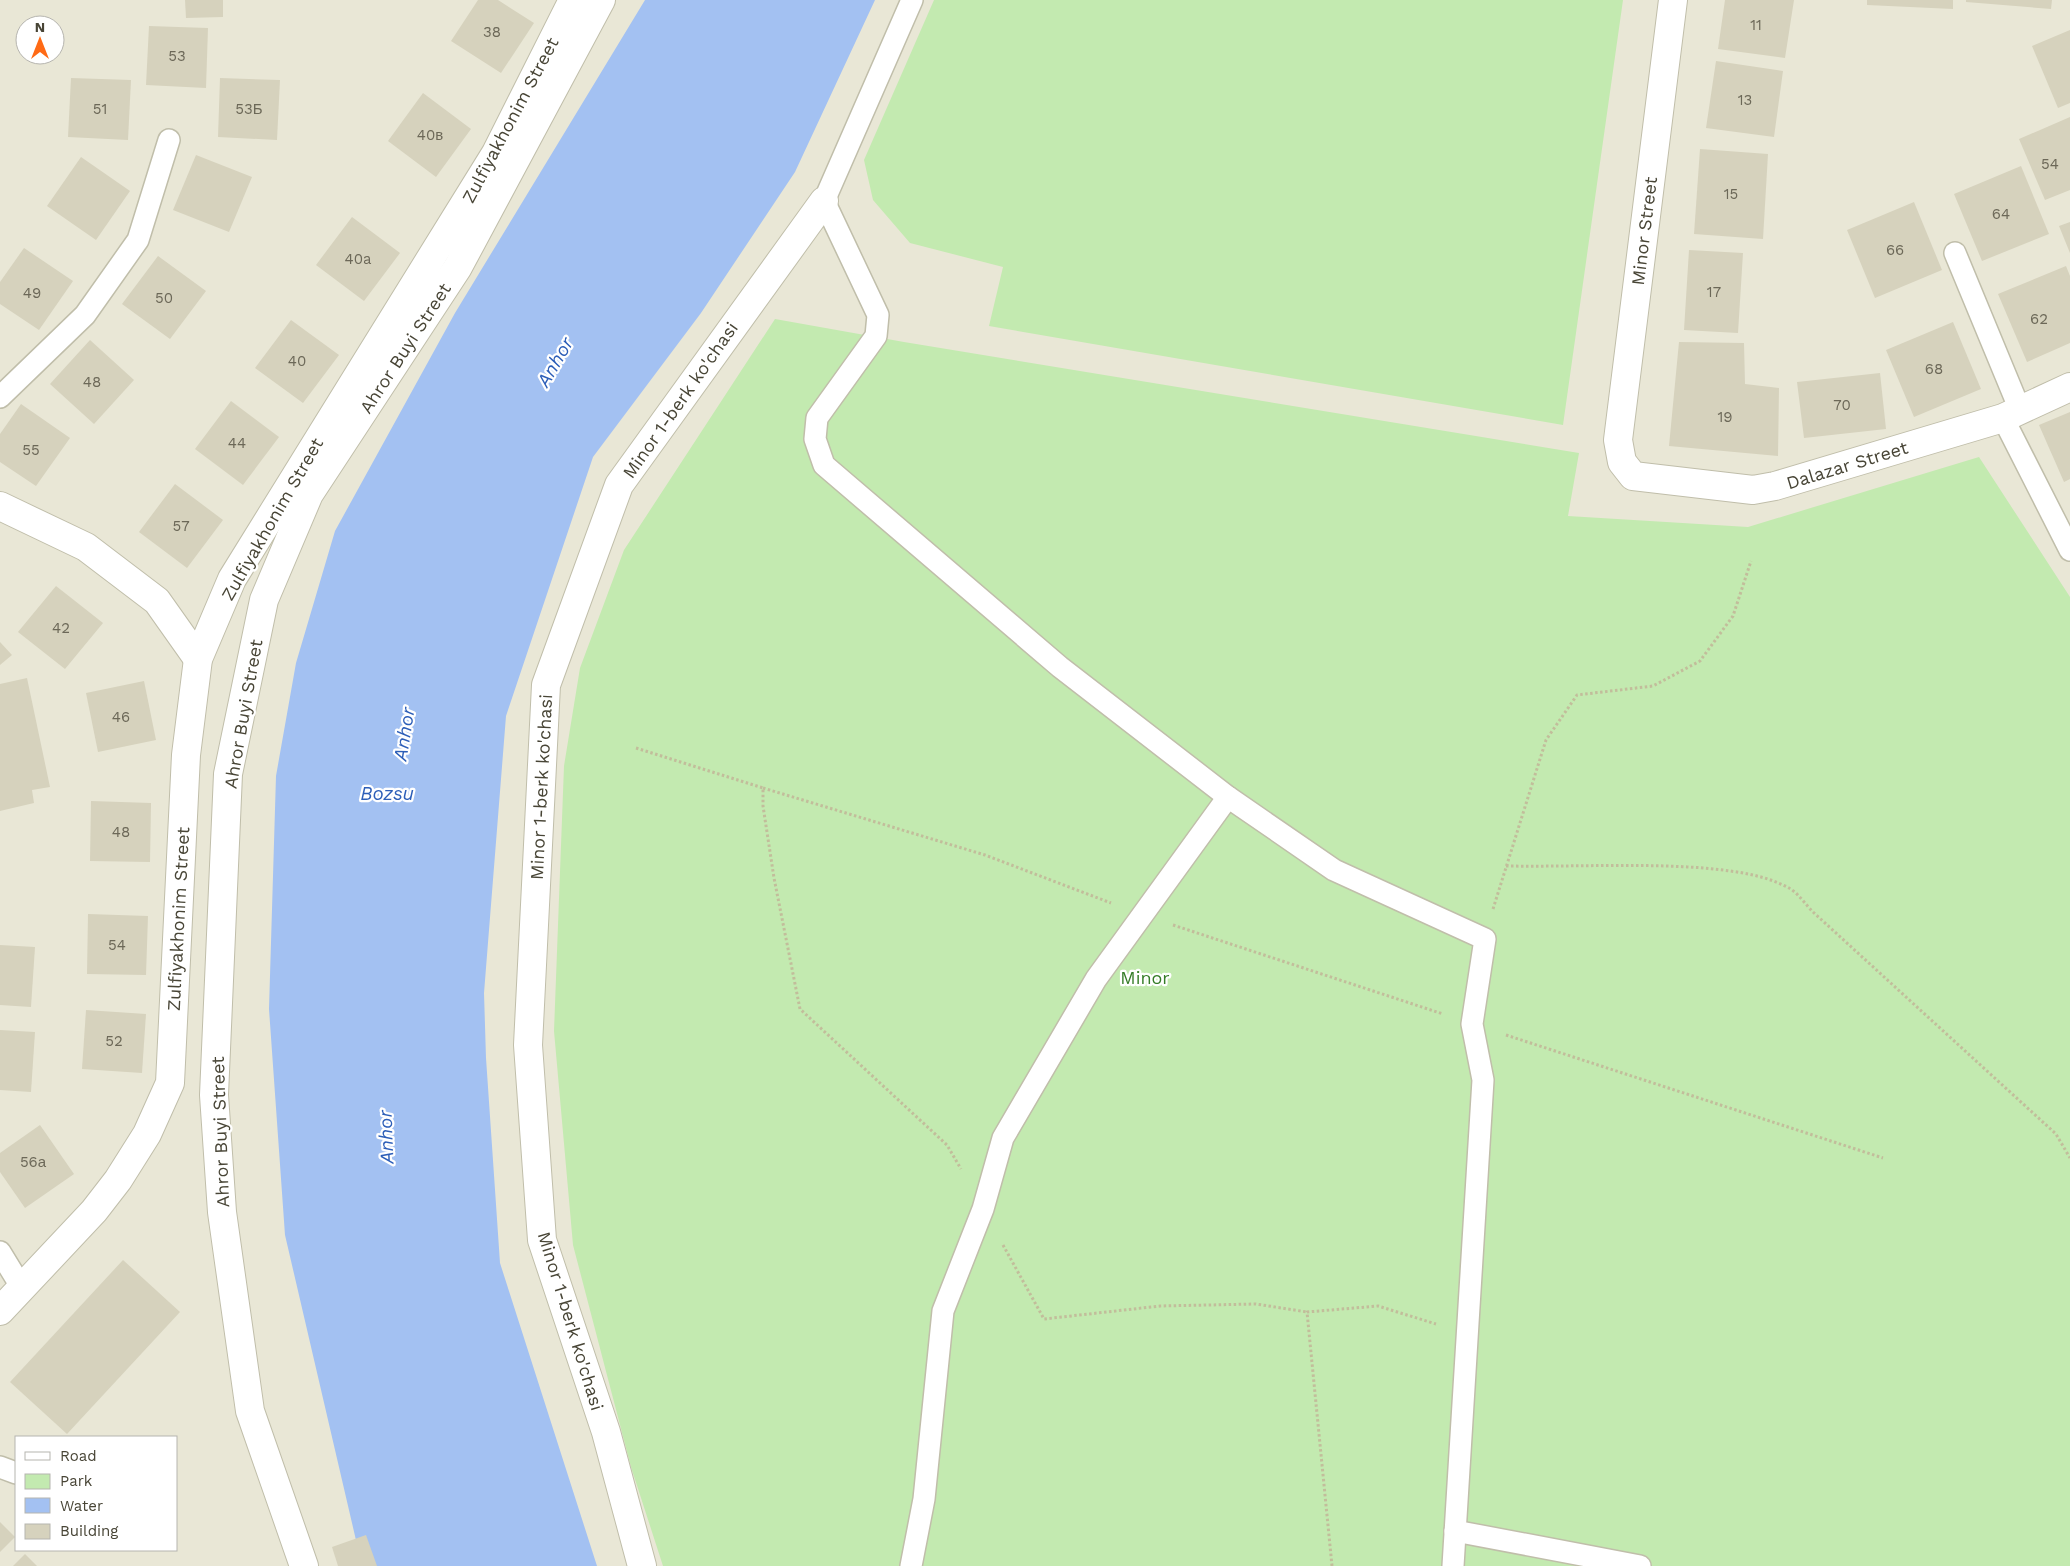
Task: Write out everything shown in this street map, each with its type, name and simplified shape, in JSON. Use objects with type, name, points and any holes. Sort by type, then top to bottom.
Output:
[{"type":"street","name":"Zulfiyakhonim Street","points":[[0,1311],[94,1211],[118,1180],[147,1134],[170,1083],[186,755],[198,659],[232,579],[496,153],[574,0]]},
{"type":"street","name":"Ahror Buyi Street","points":[[304,1566],[250,1411],[222,1212],[214,1095],[228,774],[264,600],[309,494],[458,267],[601,0]]},
{"type":"street","name":"Minor Street","points":[[1622,462],[1618,440],[1673,0]]},
{"type":"street","name":"Minor 1-berk ko'chasi","points":[[642,1566],[606,1432],[542,1240],[528,1045],[546,685],[619,485],[824,201]]},
{"type":"street","name":"Dalazar Street","points":[[1622,462],[1633,476],[1753,490],[1775,486],[2011,414],[2070,387]]},
{"type":"street","points":[[0,506],[86,547],[142,589],[157,601],[198,659]]},
{"type":"lane","name":"Minor 1-berk ko'chasi","points":[[824,201],[912,0]]},
{"type":"lane","points":[[0,397],[85,315],[138,240],[169,140]]},
{"type":"lane","points":[[824,201],[878,315],[876,336],[817,418],[815,439],[824,465],[1060,667],[1228,798],[1334,870],[1485,939],[1472,1024],[1483,1080],[1453,1566]]},
{"type":"lane","points":[[1955,254],[2011,414],[2070,550]]},
{"type":"lane","points":[[911,1566],[924,1499],[943,1311],[983,1210],[1003,1138],[1096,979],[1228,798]]},
{"type":"lane","points":[[0,1252],[22,1288]]},
{"type":"lane","points":[[0,1467],[15,1473]]},
{"type":"lane","points":[[1455,1531],[1640,1566]]},
{"type":"path","points":[[1485,939],[1546,740],[1577,695],[1653,686],[1700,661],[1733,616],[1751,561]]},
{"type":"path","points":[[636,748],[763,788],[763,806],[774,878],[800,1009],[947,1145],[1044,1319],[1160,1306],[1256,1304],[1307,1312],[1378,1306],[1467,1334]]},
{"type":"path","points":[[1506,866],[1559,867],[1604,864],[1660,864],[1763,877],[1791,889],[1827,925],[2056,1134],[2070,1158]]},
{"type":"path","points":[[1472,1024],[1883,1158]]},
{"type":"path","points":[[1307,1312],[1332,1566]]},
{"type":"shaded area","points":[[0,0],[2070,0],[2070,1566],[0,1566]]},
{"type":"green space","points":[[934,0],[1623,0],[1563,425],[989,326],[1003,267],[910,243],[873,200],[864,160]]},
{"type":"green space","name":"Minor","points":[[775,319],[1579,453],[1568,516],[1748,527],[1979,457],[2070,597],[2070,1566],[663,1566],[631,1467],[573,1245],[554,1031],[564,766],[580,668],[624,550]]},
{"type":"water","name":"Bozsu","points":[[645,0],[875,0],[795,172],[701,313],[593,457],[506,716],[484,993],[486,1058],[500,1263],[597,1566],[362,1566],[285,1235],[269,1009],[276,776],[296,663],[335,531],[455,313]]},
{"type":"building","points":[[185,0],[223,0],[223,17],[186,18]]},
{"type":"building","points":[[478,0],[498,0],[534,23],[501,73],[451,41]]},
{"type":"building","points":[[1725,0],[1794,0],[1785,58],[1718,49]]},
{"type":"building","points":[[1867,0],[1953,0],[1953,9],[1867,5]]},
{"type":"building","points":[[1966,0],[2052,0],[2051,9],[1966,2]]},
{"type":"building","points":[[149,26],[208,28],[206,88],[146,85]]},
{"type":"building","points":[[2070,30],[2070,103],[2058,108],[2032,46]]},
{"type":"building","points":[[1716,61],[1783,71],[1774,137],[1706,128]]},
{"type":"building","points":[[71,78],[131,80],[128,140],[68,137]]},
{"type":"building","points":[[220,78],[280,80],[277,140],[218,137]]},
{"type":"building","points":[[423,93],[471,129],[436,177],[388,141]]},
{"type":"building","points":[[2070,117],[2070,190],[2045,200],[2019,139]]},
{"type":"building","points":[[1700,149],[1768,154],[1763,239],[1694,234]]},
{"type":"building","points":[[196,155],[252,177],[229,232],[173,210]]},
{"type":"building","points":[[81,157],[130,191],[96,240],[47,206]]},
{"type":"building","points":[[2021,166],[2049,234],[1982,261],[1954,194]]},
{"type":"building","points":[[1914,202],[1942,270],[1875,298],[1847,230]]},
{"type":"building","points":[[352,217],[400,253],[364,301],[316,265]]},
{"type":"building","points":[[2070,222],[2070,253],[2059,226]]},
{"type":"building","points":[[24,248],[73,281],[39,330],[0,304],[0,282]]},
{"type":"building","points":[[1689,250],[1743,253],[1738,333],[1684,330]]},
{"type":"building","points":[[158,256],[206,291],[170,339],[122,304]]},
{"type":"building","points":[[2066,266],[2070,276],[2070,343],[2027,362],[1998,294]]},
{"type":"building","points":[[291,320],[339,355],[303,403],[255,368]]},
{"type":"building","points":[[1953,322],[1981,389],[1914,417],[1886,350]]},
{"type":"building","points":[[90,340],[134,380],[94,424],[50,384]]},
{"type":"building","points":[[1679,342],[1744,343],[1745,384],[1779,388],[1778,456],[1669,446]]},
{"type":"building","points":[[1880,373],[1886,429],[1804,438],[1797,382]]},
{"type":"building","points":[[231,401],[279,437],[243,485],[195,449]]},
{"type":"building","points":[[21,404],[70,438],[36,486],[0,462],[0,434]]},
{"type":"building","points":[[2070,412],[2070,479],[2064,482],[2039,425]]},
{"type":"building","points":[[175,484],[223,520],[187,568],[139,532]]},
{"type":"building","points":[[56,586],[103,623],[65,669],[18,632]]},
{"type":"building","points":[[0,642],[12,655],[0,665]]},
{"type":"building","points":[[27,678],[50,787],[32,790],[34,803],[0,811],[0,684]]},
{"type":"building","points":[[144,681],[156,740],[98,752],[86,693]]},
{"type":"building","points":[[91,801],[151,803],[150,862],[90,861]]},
{"type":"building","points":[[88,914],[148,916],[146,975],[87,974]]},
{"type":"building","points":[[0,945],[35,947],[31,1007],[0,1005]]},
{"type":"building","points":[[86,1010],[146,1014],[142,1073],[82,1069]]},
{"type":"building","points":[[0,1030],[35,1032],[31,1092],[0,1090]]},
{"type":"building","points":[[40,1125],[74,1174],[25,1208],[0,1172],[0,1153]]},
{"type":"building","points":[[123,1260],[180,1312],[67,1434],[10,1382]]},
{"type":"building","points":[[0,1522],[15,1537],[0,1552]]},
{"type":"building","points":[[366,1535],[377,1566],[338,1566],[332,1547]]},
{"type":"building","points":[[25,1554],[37,1566],[13,1566]]},
{"type":"water label","name":"Anhor","points":[[555,362]]},
{"type":"water label","name":"Anhor","points":[[404,734]]},
{"type":"water label","name":"Anhor","points":[[386,1137]]}]
